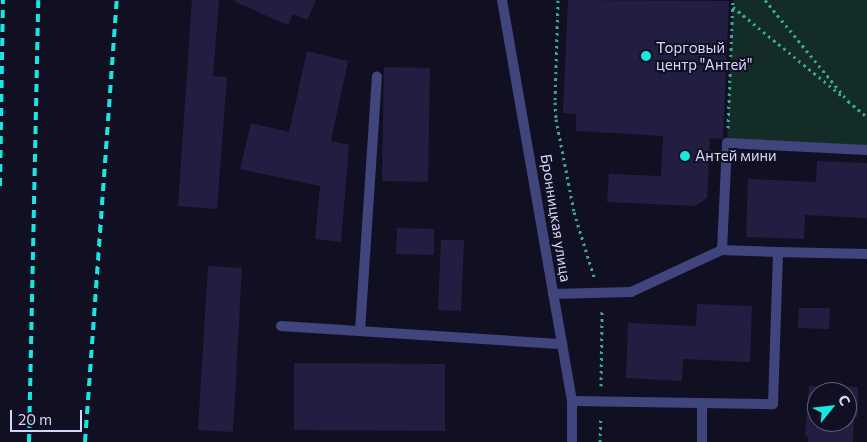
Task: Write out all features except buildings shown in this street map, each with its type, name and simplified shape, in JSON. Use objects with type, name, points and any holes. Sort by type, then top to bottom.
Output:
[{"type":"street","name":"Бронницкая улица","points":[[502,0],[544,231],[572,401],[572,442]]},
{"type":"street","points":[[360,331],[376,77]]},
{"type":"street","points":[[722,250],[728,143],[867,150]]},
{"type":"street","points":[[553,294],[631,292],[722,250],[867,254]]},
{"type":"street","points":[[572,401],[773,404],[778,252]]},
{"type":"street","points":[[281,326],[562,344]]},
{"type":"street","points":[[702,404],[702,442]]},
{"type":"path","points":[[558,0],[556,119],[574,212],[603,314],[600,442]]},
{"type":"path","points":[[728,143],[733,0]]},
{"type":"path","points":[[765,0],[848,101]]},
{"type":"path","points":[[733,7],[867,117]]},
{"type":"green space","points":[[733,0],[867,0],[867,150],[727,143]]},
{"type":"railway","points":[[0,186],[3,0]]},
{"type":"railway","points":[[29,442],[38,0]]},
{"type":"railway","points":[[85,442],[117,0]]},
{"type":"place","name":"Торговый центр \"Антей\"","points":[[646,56]]},
{"type":"place","name":"Антей мини","points":[[685,156]]}]
